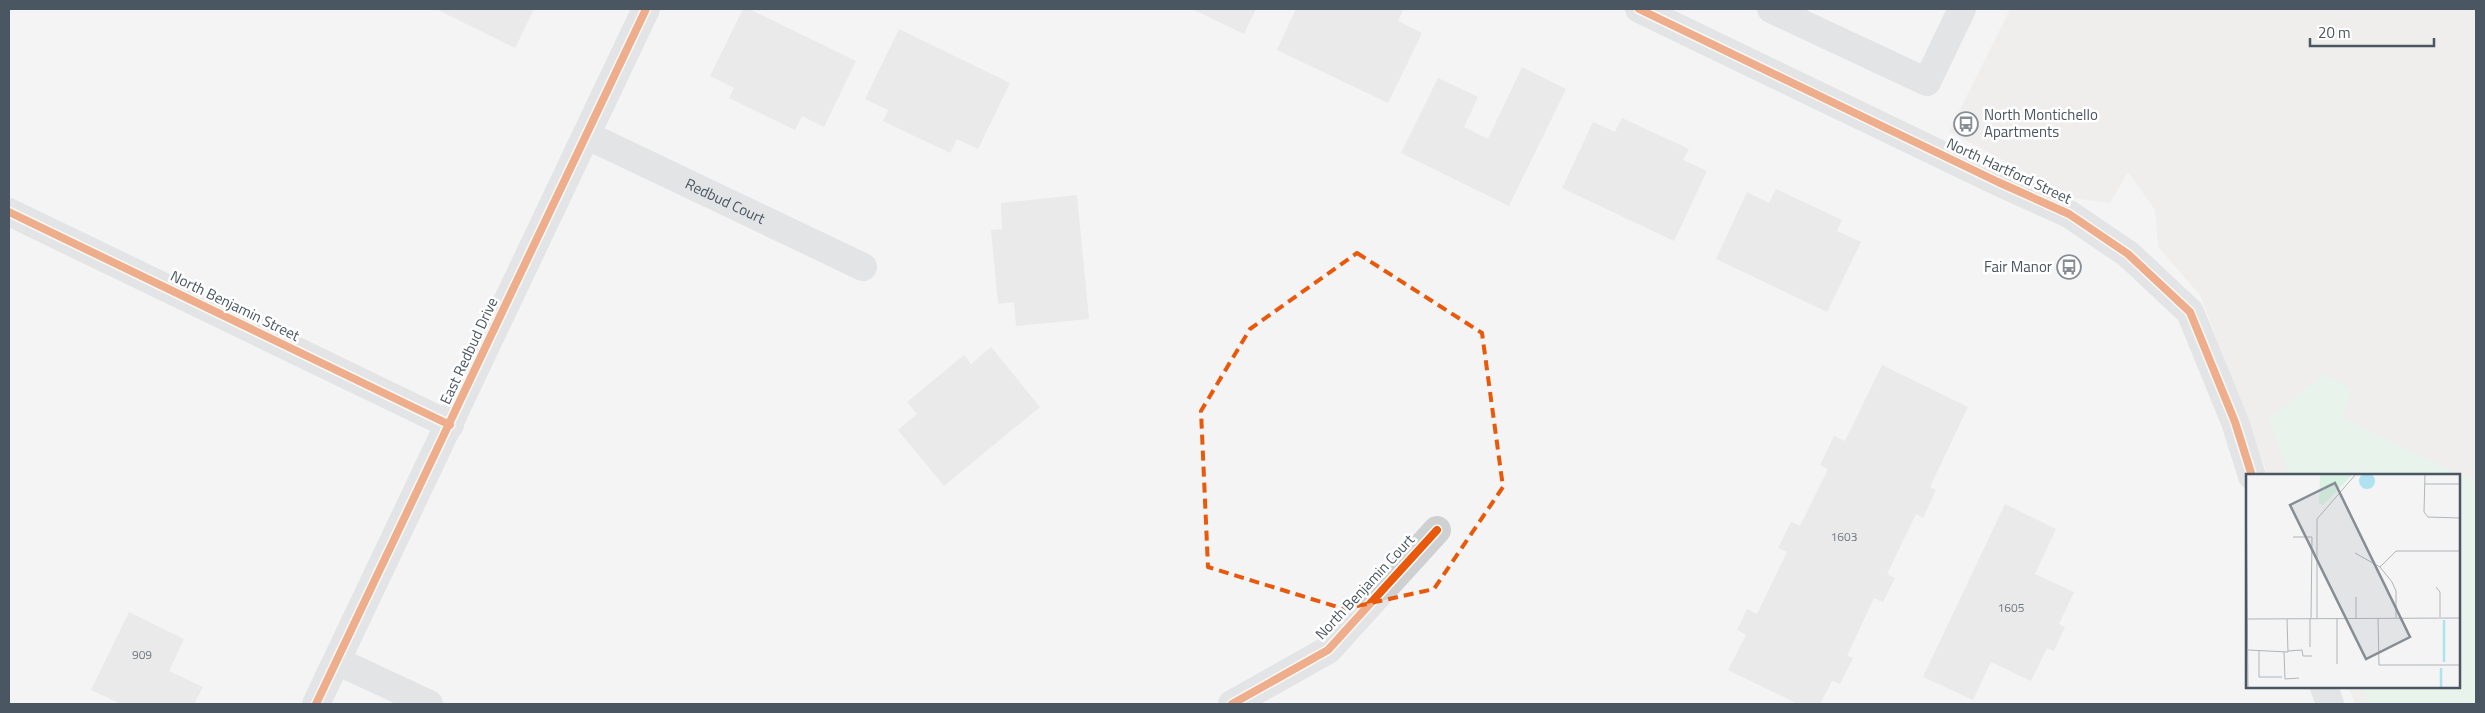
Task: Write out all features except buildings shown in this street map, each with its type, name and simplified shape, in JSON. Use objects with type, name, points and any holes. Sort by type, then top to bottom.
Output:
[{"type":"street","name":"East Redbud Drive","points":[[316,704],[646,9]]},
{"type":"street","name":"North Hartford Street","points":[[1639,9],[1998,182],[2069,214],[2128,254],[2190,312],[2235,422],[2251,474]]},
{"type":"street","points":[[1771,9],[1927,82],[1962,9]]},
{"type":"street","name":"Redbud Court","points":[[586,135],[863,267]]},
{"type":"street","name":"North Benjamin Street","points":[[9,212],[450,425]]},
{"type":"street","name":"North Benjamin Court","points":[[1232,704],[1328,650],[1437,530]]},
{"type":"street","points":[[336,661],[429,704]]},
{"type":"street","points":[[2324,688],[2330,704]]},
{"type":"highlighted area","points":[[1357,253],[1482,333],[1503,487],[1434,589],[1344,609],[1208,567],[1201,411],[1250,329]]},
{"type":"shaded area","points":[[2010,9],[2476,9],[2476,704],[2355,704],[2349,688],[2460,688],[2460,474],[2268,474],[2200,295],[2158,247],[2155,210],[2128,172],[2110,203],[2072,198],[1949,131]]},
{"type":"green space","points":[[2324,374],[2351,389],[2350,398],[2341,418],[2459,474],[2289,474],[2269,419]]},
{"type":"green space","points":[[2460,474],[2476,482],[2476,704],[2369,704],[2362,688],[2460,688]]},
{"type":"cycle path","points":[[316,704],[646,9]]},
{"type":"cycle path","points":[[1639,9],[1998,182],[2069,214],[2128,254],[2190,312],[2235,422],[2251,474]]},
{"type":"cycle path","points":[[9,212],[450,425]]},
{"type":"cycle path","points":[[1232,704],[1328,650],[1437,530]]},
{"type":"place","name":"North Montichello Apartments","points":[[1966,124]]},
{"type":"place","name":"Fair Manor","points":[[2069,267]]}]
